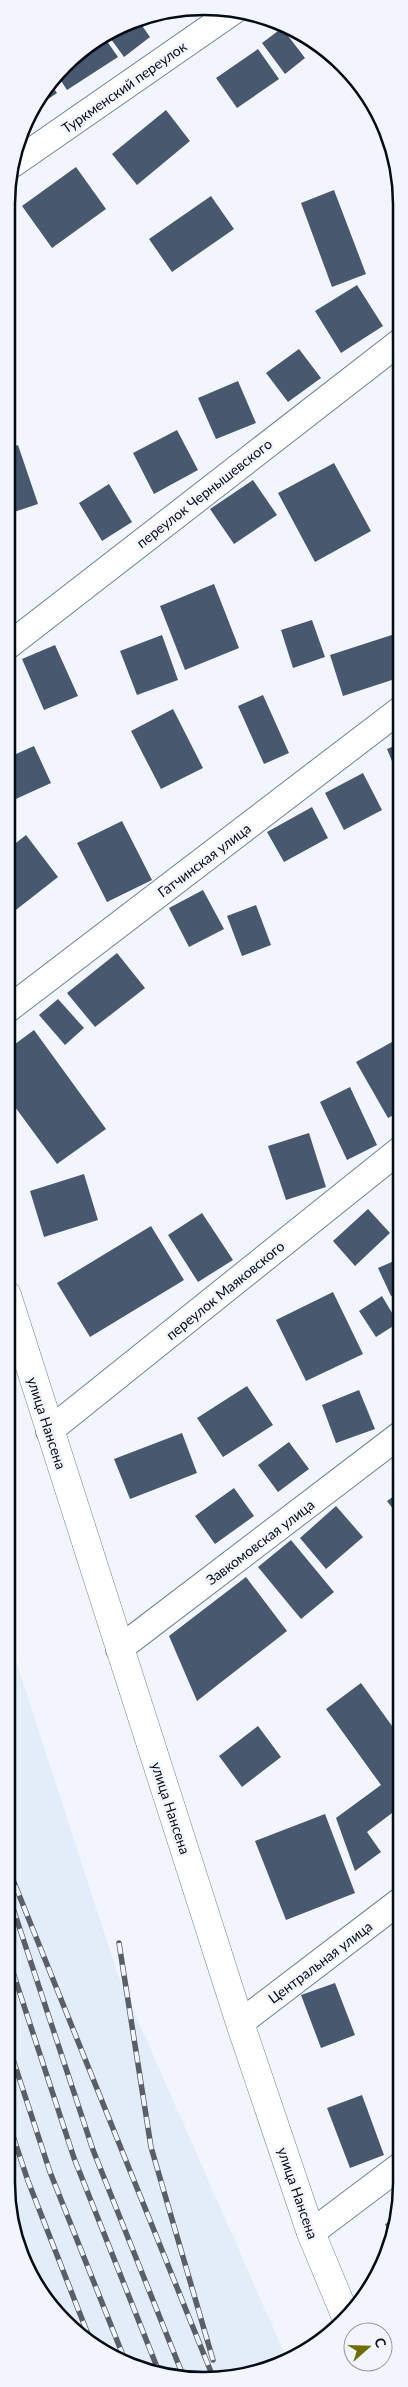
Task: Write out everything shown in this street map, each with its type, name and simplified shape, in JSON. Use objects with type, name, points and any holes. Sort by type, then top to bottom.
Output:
[{"type":"main road","name":"улица Нансена","points":[[15,1321],[240,2023],[312,2233],[343,2311]]},
{"type":"street","name":"Туркменский переулок","points":[[20,159],[226,16]]},
{"type":"street","name":"переулок Чернышевского","points":[[15,641],[393,347]]},
{"type":"street","name":"Гатчинская улица","points":[[15,1004],[393,715]]},
{"type":"street","name":"переулок Маяковского","points":[[49,1431],[393,1155]]},
{"type":"street","name":"Завкомовская улица","points":[[119,1649],[393,1439]]},
{"type":"street","name":"Центральная улица","points":[[240,2023],[393,1906]]},
{"type":"street","points":[[312,2233],[393,2171]]},
{"type":"shaded area","points":[[15,1658],[118,1975],[285,2354],[253,2366],[216,2372],[192,2372],[155,2366],[132,2358],[109,2347],[70,2317],[47,2288],[29,2255],[21,2232],[15,2195]]},
{"type":"building","points":[[142,25],[150,37],[124,57],[111,39]]},
{"type":"building","points":[[279,30],[286,33],[305,58],[285,74],[262,43]]},
{"type":"building","points":[[107,42],[118,57],[67,90],[61,80],[62,79],[79,62]]},
{"type":"building","points":[[258,49],[279,79],[237,108],[216,78]]},
{"type":"building","points":[[54,89],[57,93],[46,101]]},
{"type":"building","points":[[166,110],[190,141],[137,185],[112,154]]},
{"type":"building","points":[[76,167],[106,209],[52,248],[22,206]]},
{"type":"building","points":[[334,190],[366,274],[332,287],[301,203]]},
{"type":"building","points":[[211,196],[234,229],[172,272],[149,239]]},
{"type":"building","points":[[357,285],[383,326],[341,353],[315,311]]},
{"type":"building","points":[[299,349],[321,378],[288,402],[266,373]]},
{"type":"building","points":[[238,381],[256,423],[216,439],[198,398]]},
{"type":"building","points":[[177,430],[198,470],[154,494],[133,453]]},
{"type":"building","points":[[18,445],[38,504],[15,512],[15,446]]},
{"type":"building","points":[[334,463],[371,531],[315,562],[278,493]]},
{"type":"building","points":[[253,480],[277,515],[234,544],[210,509]]},
{"type":"building","points":[[109,484],[132,522],[102,541],[79,503]]},
{"type":"building","points":[[214,584],[239,648],[185,670],[160,606]]},
{"type":"building","points":[[312,620],[325,657],[293,668],[281,630]]},
{"type":"building","points":[[162,635],[178,680],[137,695],[120,651]]},
{"type":"building","points":[[393,635],[393,680],[343,696],[330,655]]},
{"type":"building","points":[[55,645],[78,696],[44,710],[22,659]]},
{"type":"building","points":[[263,695],[289,753],[264,764],[238,706]]},
{"type":"building","points":[[173,709],[203,768],[161,789],[131,731]]},
{"type":"building","points":[[34,746],[51,783],[15,799],[15,754]]},
{"type":"building","points":[[393,746],[393,764],[387,749]]},
{"type":"building","points":[[363,773],[382,810],[344,830],[325,793]]},
{"type":"building","points":[[312,807],[328,838],[284,862],[267,832]]},
{"type":"building","points":[[122,821],[152,880],[107,902],[77,843]]},
{"type":"building","points":[[26,835],[58,877],[15,911],[15,844]]},
{"type":"building","points":[[203,890],[224,929],[189,947],[169,908]]},
{"type":"building","points":[[256,905],[271,945],[242,956],[227,916]]},
{"type":"building","points":[[117,953],[145,988],[95,1027],[67,993]]},
{"type":"building","points":[[58,999],[84,1028],[65,1045],[39,1015]]},
{"type":"building","points":[[34,1030],[106,1129],[57,1164],[15,1107],[15,1044]]},
{"type":"building","points":[[393,1041],[393,1115],[388,1118],[356,1062]]},
{"type":"building","points":[[350,1087],[377,1145],[347,1160],[320,1102]]},
{"type":"building","points":[[309,1133],[326,1187],[286,1200],[268,1146]]},
{"type":"building","points":[[84,1174],[98,1220],[44,1237],[30,1191]]},
{"type":"building","points":[[368,1209],[390,1233],[355,1266],[333,1241]]},
{"type":"building","points":[[202,1213],[233,1260],[198,1282],[168,1235]]},
{"type":"building","points":[[151,1226],[184,1280],[90,1337],[57,1283]]},
{"type":"building","points":[[393,1261],[393,1295],[391,1296],[378,1268]]},
{"type":"building","points":[[333,1292],[363,1354],[306,1381],[276,1320]]},
{"type":"building","points":[[382,1296],[393,1315],[393,1326],[376,1337],[359,1311]]},
{"type":"building","points":[[247,1386],[273,1425],[223,1457],[197,1418]]},
{"type":"building","points":[[359,1390],[375,1429],[336,1443],[322,1405]]},
{"type":"building","points":[[182,1433],[197,1473],[130,1499],[114,1459]]},
{"type":"building","points":[[289,1442],[309,1469],[278,1492],[258,1465]]},
{"type":"building","points":[[234,1488],[254,1516],[215,1544],[195,1516]]},
{"type":"building","points":[[393,1497],[393,1509],[387,1501]]},
{"type":"building","points":[[336,1506],[363,1537],[326,1569],[300,1538]]},
{"type":"building","points":[[291,1540],[334,1592],[301,1619],[258,1567]]},
{"type":"building","points":[[246,1577],[287,1631],[197,1701],[169,1636]]},
{"type":"building","points":[[361,1683],[393,1727],[393,1812],[367,1832],[381,1852],[355,1871],[336,1818],[381,1785],[326,1709]]},
{"type":"building","points":[[258,1726],[281,1757],[242,1787],[219,1756]]},
{"type":"building","points":[[325,1814],[355,1893],[286,1920],[255,1841]]},
{"type":"building","points":[[335,1983],[355,2035],[321,2048],[301,1995]]},
{"type":"building","points":[[362,2095],[384,2155],[350,2168],[327,2108]]},
{"type":"railway","points":[[15,1885],[211,2372]]},
{"type":"railway","points":[[15,1914],[93,2150],[181,2370]]},
{"type":"railway","points":[[119,1943],[151,2147],[213,2360]]},
{"type":"railway","points":[[15,1978],[74,2158],[157,2366]]},
{"type":"railway","points":[[15,2065],[50,2172],[122,2354]]},
{"type":"railway","points":[[15,2142],[28,2181],[87,2331]]}]
